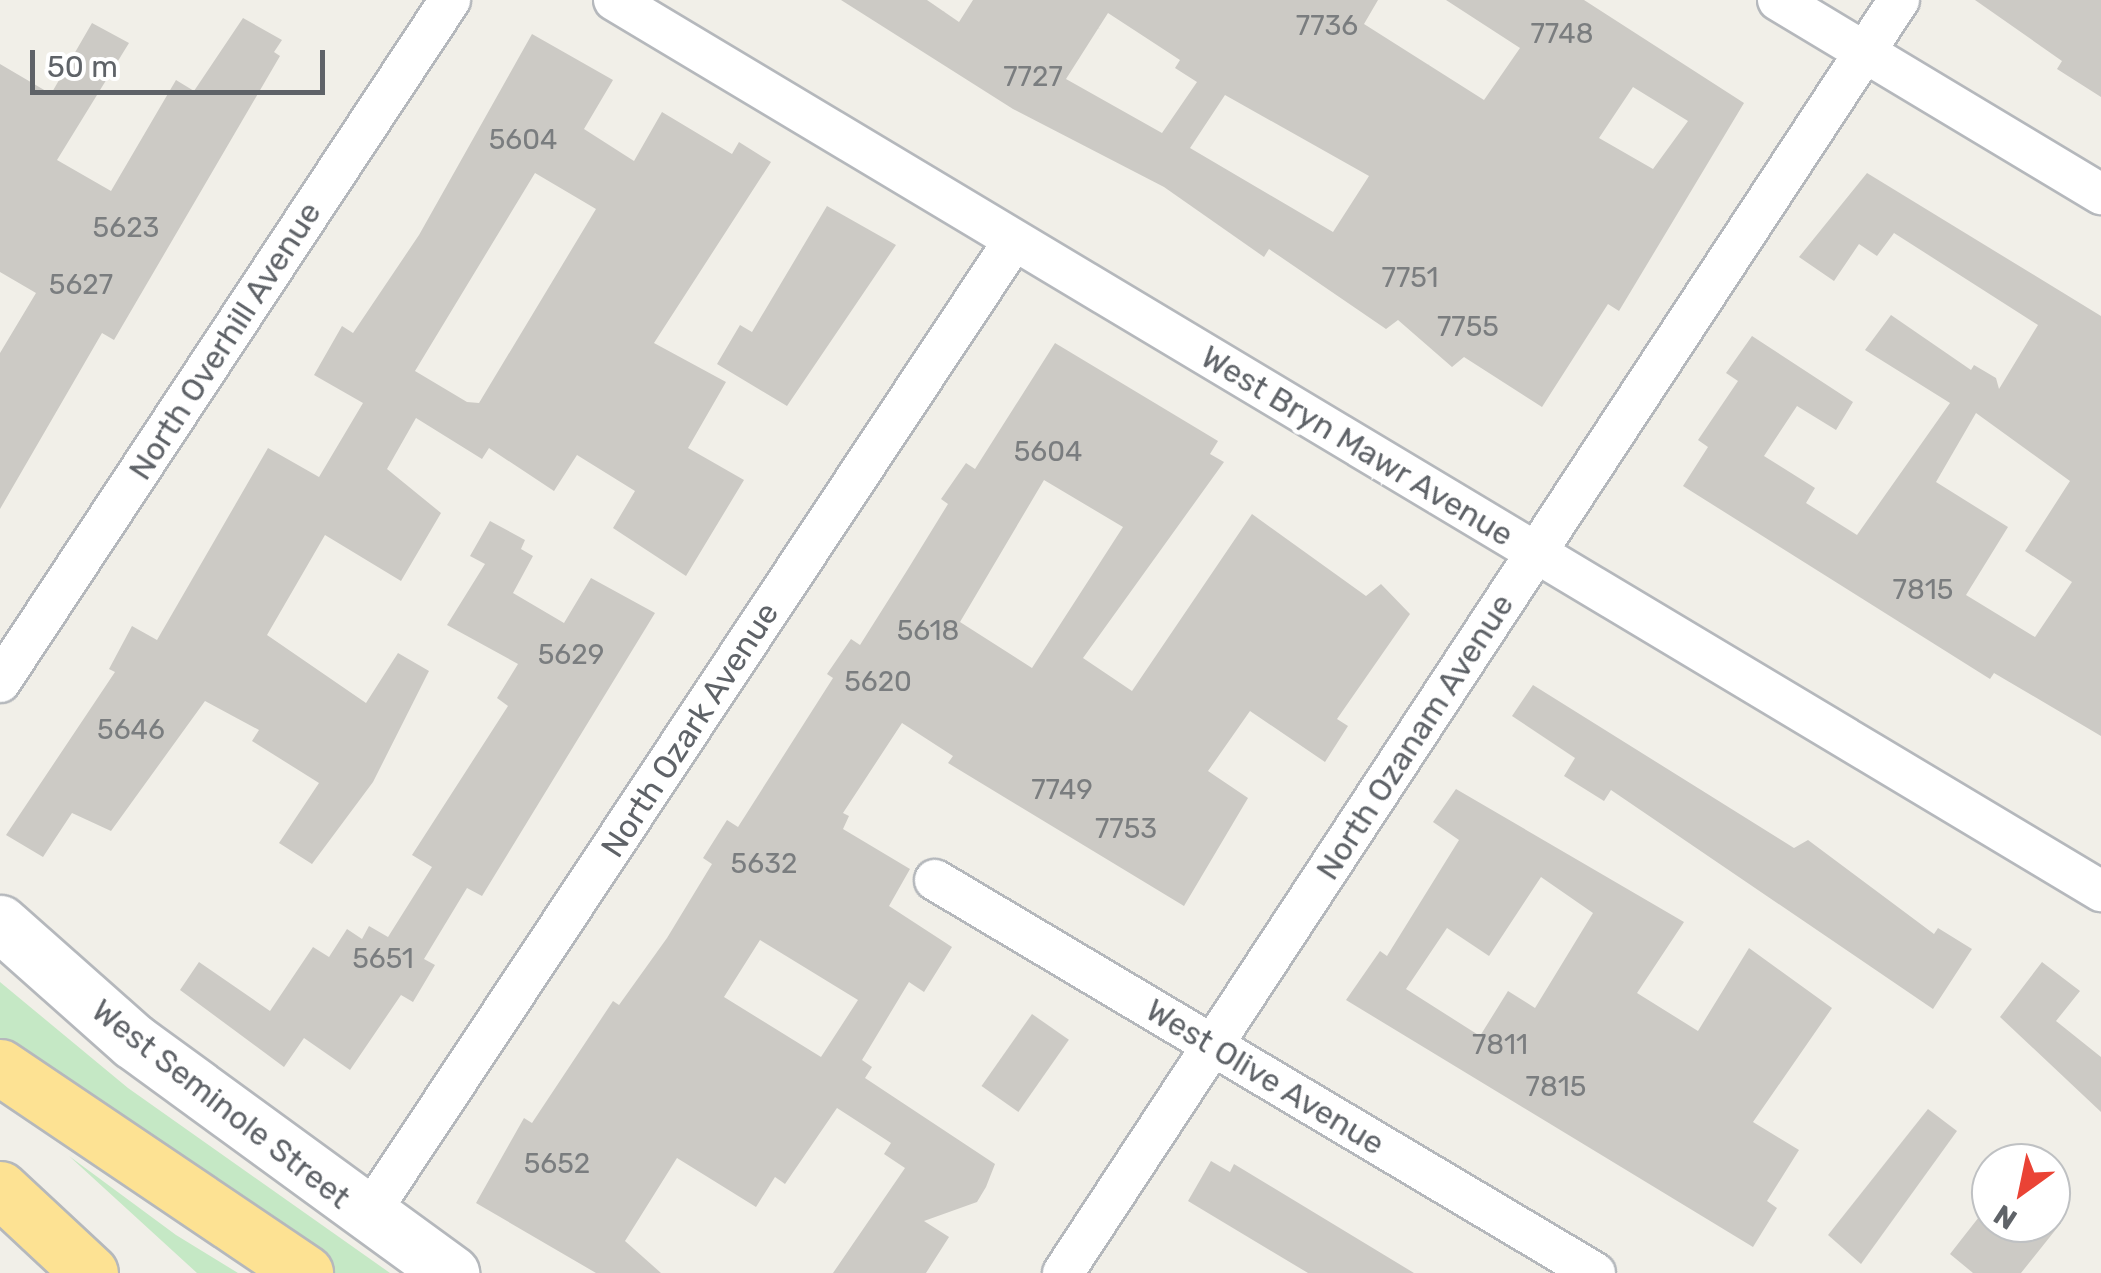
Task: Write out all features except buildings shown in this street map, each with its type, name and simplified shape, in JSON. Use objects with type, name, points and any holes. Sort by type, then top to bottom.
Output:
[{"type":"highway","points":[[0,1067],[305,1273]]},
{"type":"highway","points":[[0,1189],[90,1273]]},
{"type":"street","name":"North Overhill Avenue","points":[[0,682],[450,0]]},
{"type":"street","name":"West Bryn Mawr Avenue","points":[[614,0],[2101,891]]},
{"type":"street","points":[[1778,0],[2101,194]]},
{"type":"street","name":"North Ozanam Avenue","points":[[1064,1273],[1899,0]]},
{"type":"street","name":"North Ozark Avenue","points":[[366,1218],[1013,242]]},
{"type":"street","name":"West Olive Avenue","points":[[935,880],[1595,1273]]},
{"type":"street","name":"West Seminole Street","points":[[0,924],[133,1041],[366,1218],[451,1273]]},
{"type":"green space","points":[[0,982],[128,1088],[390,1273],[332,1273],[0,1041]]},
{"type":"green space","points":[[69,1156],[176,1235],[238,1273],[197,1273]]}]
